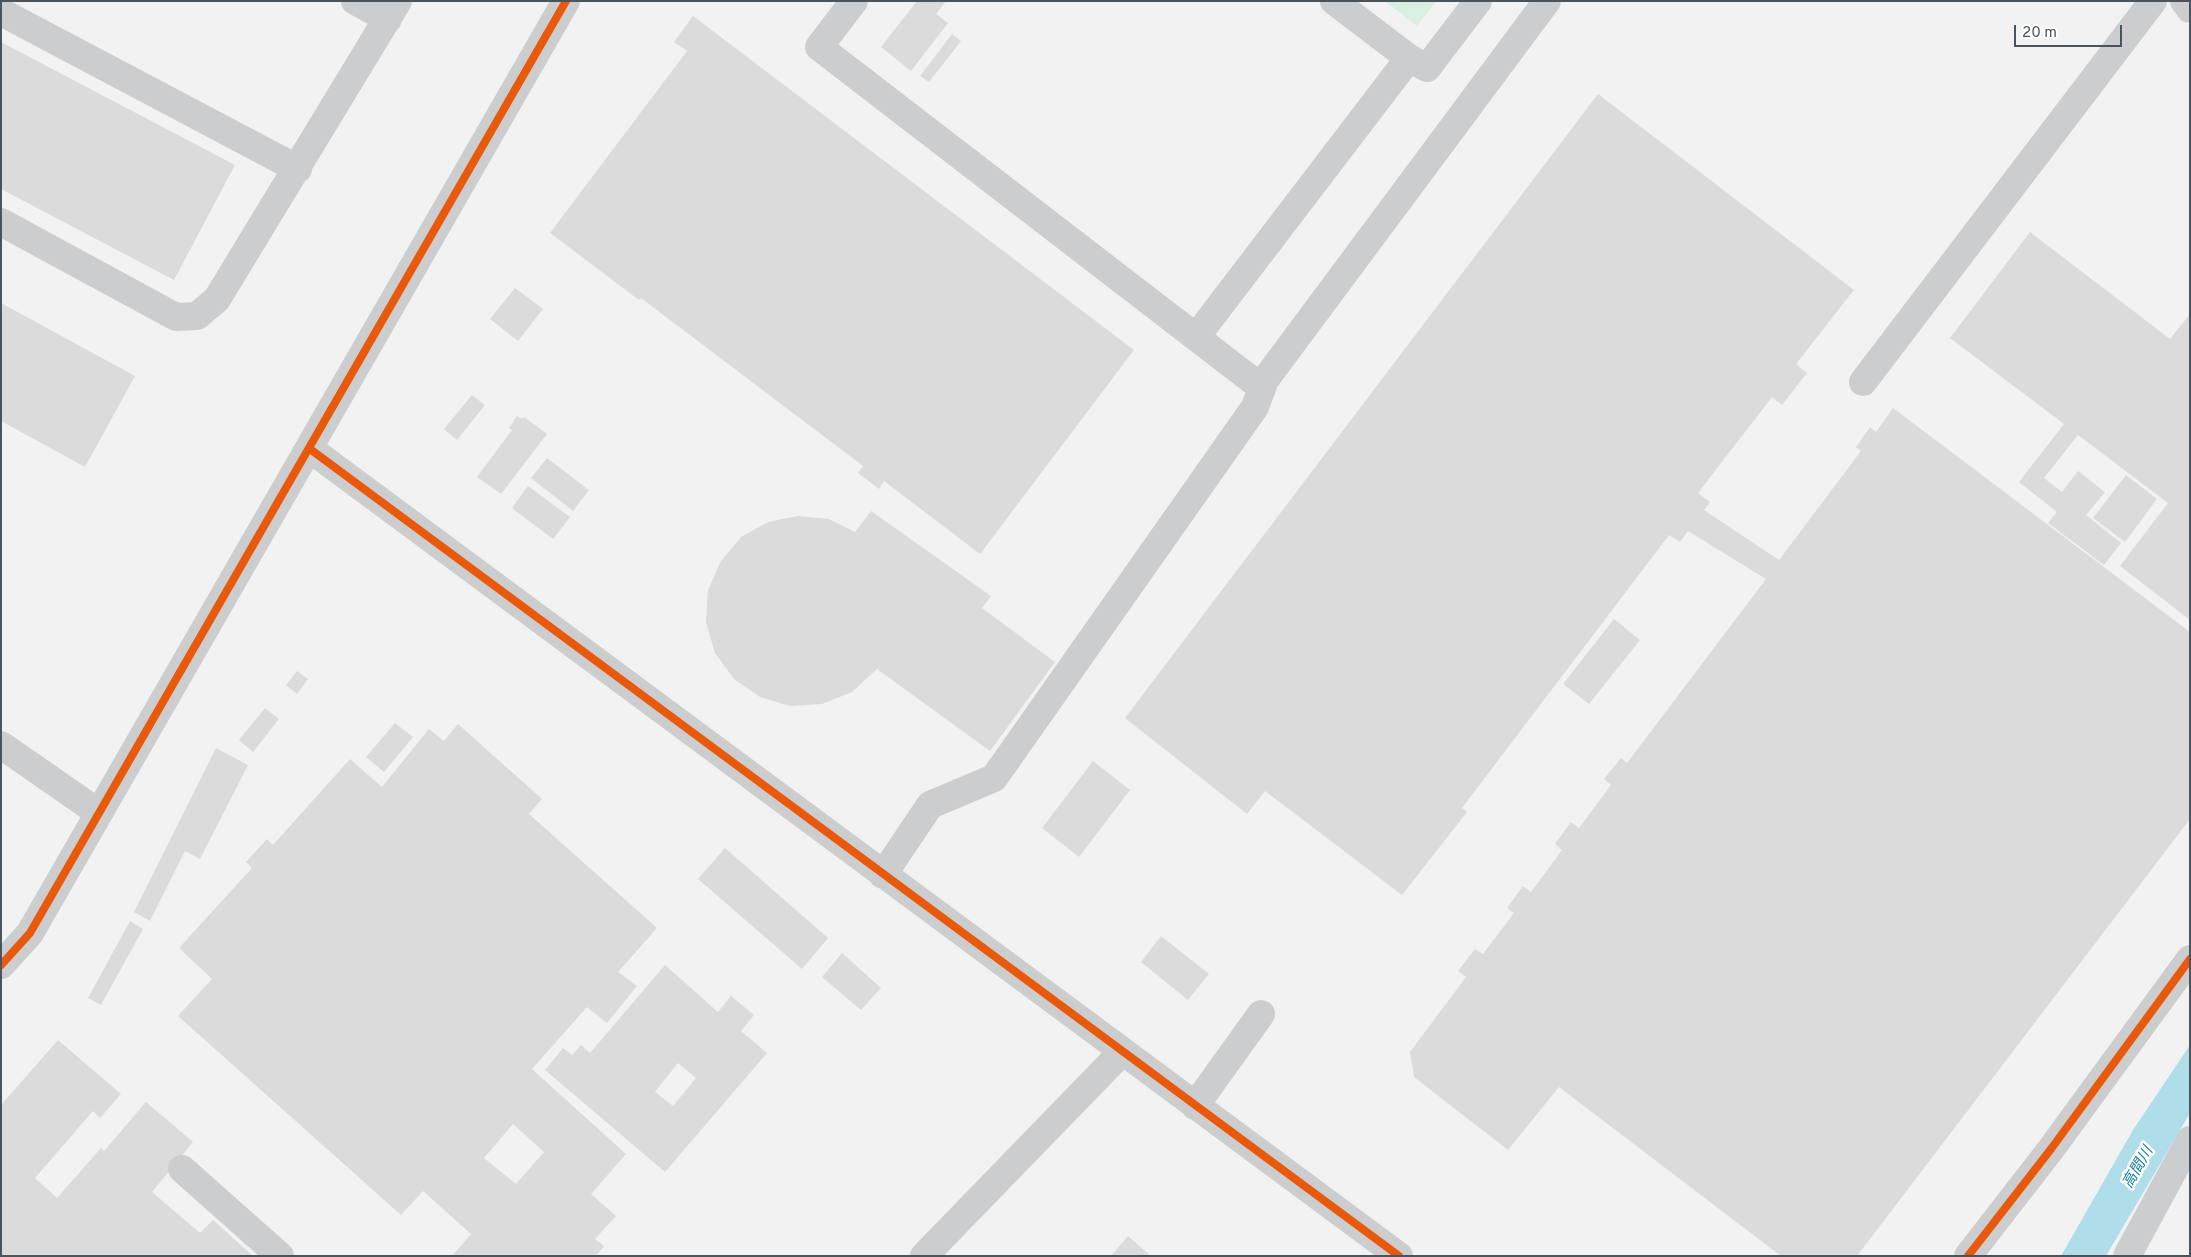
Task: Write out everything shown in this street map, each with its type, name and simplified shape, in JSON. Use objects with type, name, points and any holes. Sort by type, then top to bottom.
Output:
[{"type":"street","points":[[1,222],[176,317],[197,316],[217,299],[298,169],[393,10],[355,1]]},
{"type":"street","points":[[1,965],[30,933],[566,1]]},
{"type":"street","points":[[854,1],[819,47],[1262,388]]},
{"type":"street","points":[[1334,1],[1409,58],[1427,68],[1478,1]]},
{"type":"street","points":[[883,874],[930,805],[994,778],[1255,407],[1266,380],[1547,1]]},
{"type":"street","points":[[1863,382],[2152,1]]},
{"type":"street","points":[[2184,1],[2190,9]]},
{"type":"street","points":[[1,12],[298,169]]},
{"type":"street","points":[[1196,337],[1409,58]]},
{"type":"street","points":[[310,449],[1399,1256]]},
{"type":"street","points":[[1,745],[99,813]]},
{"type":"street","points":[[1968,1256],[2052,1148],[2190,959]]},
{"type":"street","points":[[1195,1106],[1262,1014]]},
{"type":"street","points":[[924,1256],[1122,1052]]},
{"type":"street","points":[[2127,1256],[2190,1140]]},
{"type":"street","points":[[182,1169],[280,1256]]},
{"type":"green space","points":[[1385,1],[1436,1],[1417,26]]},
{"type":"water","name":"高間川","points":[[2190,1045],[2190,1113],[2106,1256],[2061,1256],[2133,1130]]},
{"type":"building","points":[[917,1],[946,1],[936,14],[948,23],[911,71],[881,47]]},
{"type":"building","points":[[693,16],[1134,350],[980,554],[884,481],[879,489],[858,473],[863,466],[641,298],[639,300],[550,233],[687,51],[674,42]]},
{"type":"building","points":[[952,34],[961,41],[929,82],[920,76]]},
{"type":"building","points":[[1,42],[235,165],[174,280],[1,189]]},
{"type":"building","points":[[1598,94],[1854,290],[1796,364],[1807,373],[1782,405],[1772,397],[1698,493],[1710,502],[1704,510],[1779,560],[1861,451],[1856,447],[1870,427],[1876,432],[1893,408],[2190,632],[2190,819],[1857,1256],[1781,1256],[1559,1087],[1508,1150],[1414,1077],[1410,1052],[1466,977],[1458,971],[1475,949],[1483,954],[1514,913],[1507,908],[1523,886],[1531,892],[1562,850],[1555,844],[1571,822],[1579,828],[1611,785],[1604,779],[1621,758],[1627,763],[1766,579],[1688,531],[1680,542],[1669,535],[1462,808],[1467,812],[1402,895],[1265,791],[1247,814],[1125,718]]},
{"type":"building","points":[[2030,232],[2170,339],[2190,314],[2190,620],[2120,566],[2168,503],[2078,435],[2044,478],[2062,492],[2078,471],[2105,492],[2086,515],[2121,543],[2104,565],[2048,523],[2057,512],[2019,482],[2064,424],[1950,338]]},
{"type":"building","points":[[515,288],[543,309],[518,341],[490,319]]},
{"type":"building","points":[[1,303],[135,376],[85,467],[1,421]]},
{"type":"building","points":[[472,395],[485,405],[457,440],[444,429]]},
{"type":"building","points":[[517,416],[522,419],[524,417],[547,434],[501,494],[477,477],[512,430],[509,428]]},
{"type":"building","points":[[547,458],[589,490],[573,511],[531,478]]},
{"type":"building","points":[[2126,475],[2157,499],[2125,542],[2093,518]]},
{"type":"building","points":[[528,486],[570,517],[553,539],[512,508]]},
{"type":"building","points":[[871,511],[991,596],[982,608],[1055,662],[990,751],[877,669],[852,692],[822,704],[790,706],[760,697],[734,679],[715,653],[706,622],[708,590],[721,561],[741,537],[768,522],[798,516],[829,519],[855,532]]},
{"type":"building","points":[[1614,619],[1640,640],[1589,704],[1563,684]]},
{"type":"building","points":[[297,671],[308,679],[297,694],[286,685]]},
{"type":"building","points":[[265,708],[279,719],[253,752],[239,740]]},
{"type":"building","points":[[395,723],[413,737],[384,772],[366,757]]},
{"type":"building","points":[[458,724],[542,799],[529,814],[657,928],[618,972],[637,986],[607,1023],[587,1007],[532,1069],[626,1154],[591,1194],[616,1216],[595,1239],[604,1246],[596,1256],[452,1256],[471,1234],[423,1191],[401,1215],[178,1016],[212,979],[179,948],[252,868],[246,862],[267,839],[273,845],[350,759],[382,787],[429,729],[444,741]],"holes":[[[513,1124],[544,1152],[516,1184],[484,1158]]]},
{"type":"building","points":[[216,748],[248,765],[200,859],[185,851],[150,921],[134,912]]},
{"type":"building","points":[[1093,761],[1130,790],[1079,857],[1042,828]]},
{"type":"building","points":[[725,848],[828,938],[802,969],[698,879]]},
{"type":"building","points":[[130,921],[143,929],[101,1005],[88,998]]},
{"type":"building","points":[[1161,936],[1209,974],[1188,1000],[1141,962]]},
{"type":"building","points":[[842,953],[881,988],[861,1010],[822,977]]},
{"type":"building","points":[[665,965],[718,1012],[731,996],[754,1015],[741,1031],[767,1053],[665,1172],[545,1070],[563,1048],[572,1055],[581,1045],[590,1053]],"holes":[[[678,1063],[696,1078],[673,1106],[655,1092]]]},
{"type":"building","points":[[58,1040],[121,1094],[100,1118],[93,1111],[35,1178],[57,1198],[101,1148],[104,1151],[146,1102],[193,1142],[152,1192],[200,1233],[213,1220],[253,1256],[1,1256],[1,1105]]},
{"type":"building","points":[[1128,1236],[1151,1256],[1111,1256]]},
{"type":"cycle path","points":[[1,965],[30,933],[566,1]]},
{"type":"cycle path","points":[[310,449],[1399,1256]]},
{"type":"cycle path","points":[[1968,1256],[2051,1149],[2190,959]]}]
